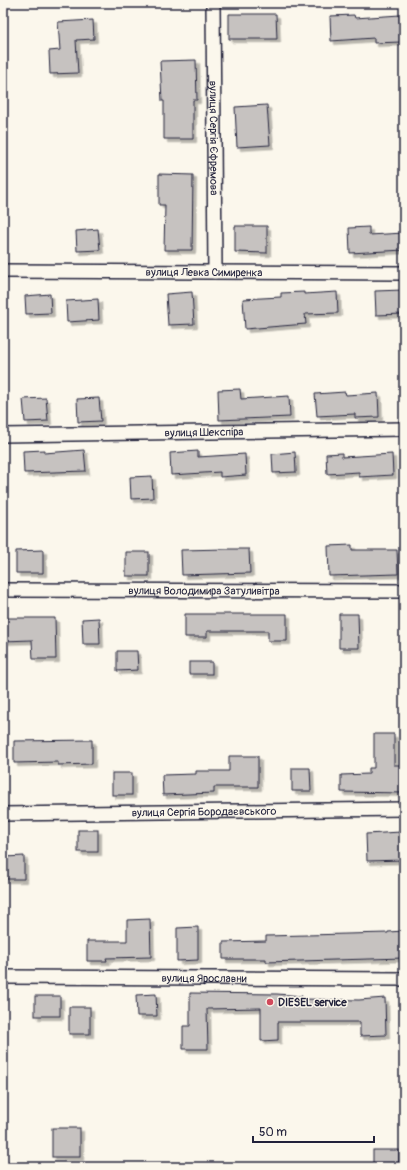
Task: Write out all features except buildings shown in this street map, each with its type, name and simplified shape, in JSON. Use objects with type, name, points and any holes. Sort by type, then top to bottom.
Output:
[{"type":"street","name":"вулиця Сергія Єфремова","points":[[212,3],[215,272]]},
{"type":"street","name":"вулиця Левка Симиренка","points":[[3,271],[404,273]]},
{"type":"street","name":"вулиця Шекспіра","points":[[3,435],[404,429]]},
{"type":"street","name":"вулиця Володимира Затуливітра","points":[[3,590],[404,591]]},
{"type":"street","name":"вулиця Сергія Бородаєвського","points":[[3,814],[404,809]]},
{"type":"street","name":"вулиця Ярославни","points":[[3,977],[404,979]]},
{"type":"place","name":"DIESEL service","points":[[270,1002]]}]
